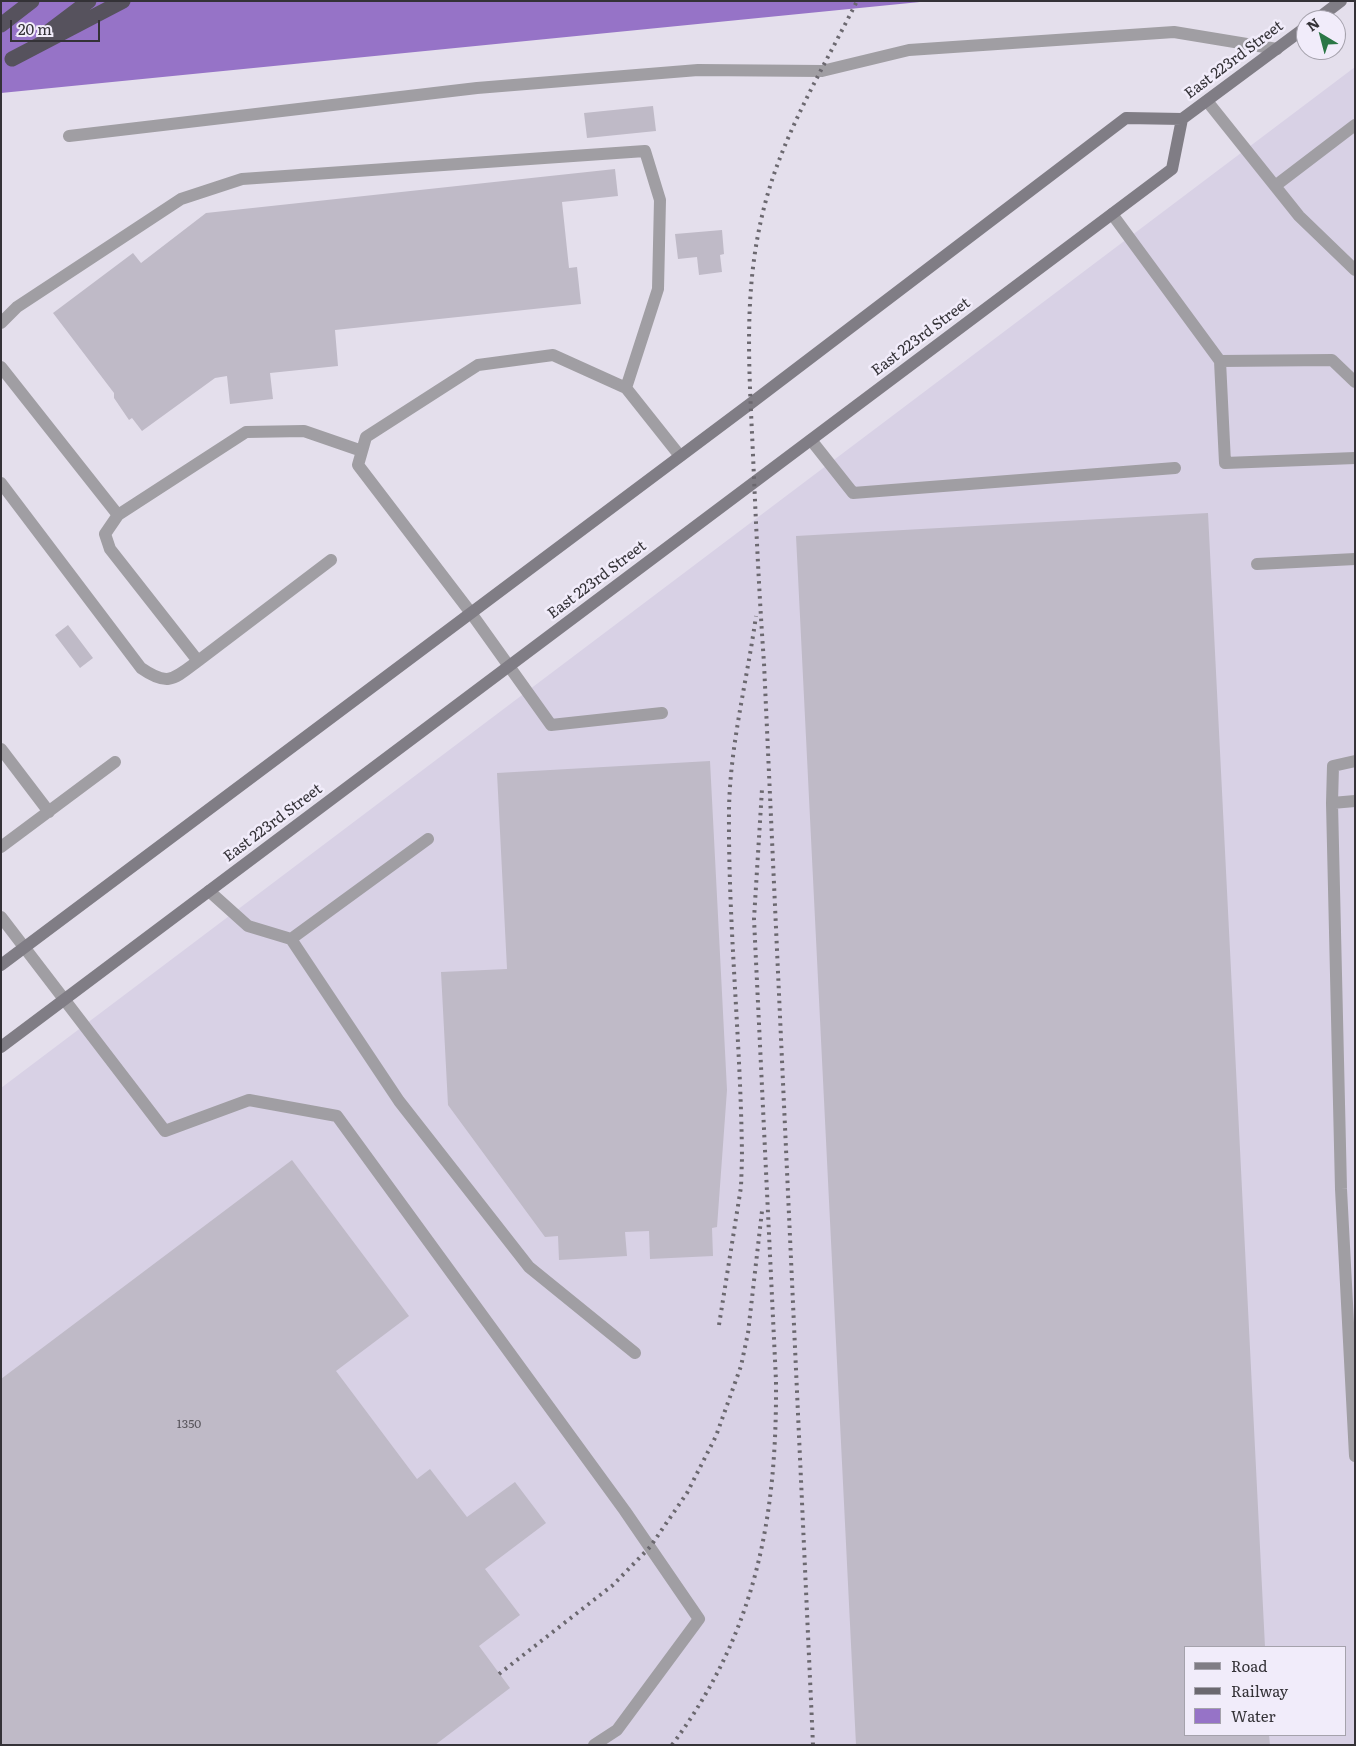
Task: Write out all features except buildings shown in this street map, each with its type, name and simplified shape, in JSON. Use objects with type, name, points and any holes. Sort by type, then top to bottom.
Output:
[{"type":"highway","points":[[1,25],[32,1]]},
{"type":"highway","points":[[7,63],[89,1]]},
{"type":"highway","points":[[7,63],[123,1]]},
{"type":"main road","points":[[1329,10],[1341,1]]},
{"type":"main road","name":"East 223rd Street","points":[[1,966],[471,614],[1126,118],[1182,119],[1296,35]]},
{"type":"main road","name":"East 223rd Street","points":[[1,1047],[1172,169],[1182,119]]},
{"type":"lane","points":[[69,136],[487,88],[698,70],[822,71],[909,50],[1174,32],[1277,49]]},
{"type":"lane","points":[[1207,101],[1299,216],[1355,270]]},
{"type":"lane","points":[[1275,186],[1355,125]]},
{"type":"lane","points":[[1,323],[17,307],[181,199],[242,179],[645,151],[660,200],[658,289],[626,388]]},
{"type":"lane","points":[[1112,214],[1220,361],[1225,463],[1355,458]]},
{"type":"lane","points":[[662,713],[551,725],[471,614],[358,465],[366,437],[478,364],[553,355],[626,388],[680,456]]},
{"type":"lane","points":[[1220,361],[1332,360],[1355,382]]},
{"type":"lane","points":[[1,367],[118,516]]},
{"type":"lane","points":[[198,661],[110,549],[105,534],[118,516],[246,432],[304,431],[362,451]]},
{"type":"lane","points":[[811,440],[853,493],[1175,468]]},
{"type":"lane","points":[[1,483],[142,668],[156,679],[174,679],[331,560]]},
{"type":"lane","points":[[1258,564],[1355,559]]},
{"type":"lane","points":[[1,749],[49,812]]},
{"type":"lane","points":[[1355,761],[1333,766],[1332,803],[1341,1189],[1355,1456]]},
{"type":"lane","points":[[1,847],[115,762]]},
{"type":"lane","points":[[1332,803],[1355,800]]},
{"type":"lane","points":[[291,939],[428,839]]},
{"type":"lane","points":[[209,891],[248,926],[291,939],[399,1101],[529,1267],[635,1353]]},
{"type":"lane","points":[[1,917],[165,1131],[249,1100],[337,1116],[625,1511],[699,1620],[617,1730],[594,1745]]},
{"type":"shaded area","points":[[1355,67],[1355,1745],[1,1745],[1,1088]]},
{"type":"water","points":[[1,1],[930,1],[1,93]]},
{"type":"railway","points":[[813,1745],[764,663],[751,421],[749,323],[754,259],[760,226],[776,168],[820,71],[857,1]]},
{"type":"railway","points":[[719,1325],[741,1187],[742,1158],[730,897],[730,786],[732,761],[756,616]]},
{"type":"railway","points":[[672,1745],[701,1703],[724,1660],[742,1616],[756,1572],[766,1527],[772,1480],[776,1381],[754,919],[762,789]]},
{"type":"railway","points":[[499,1674],[613,1585],[650,1547],[687,1493],[716,1436],[741,1366],[748,1333],[762,1211]]}]
